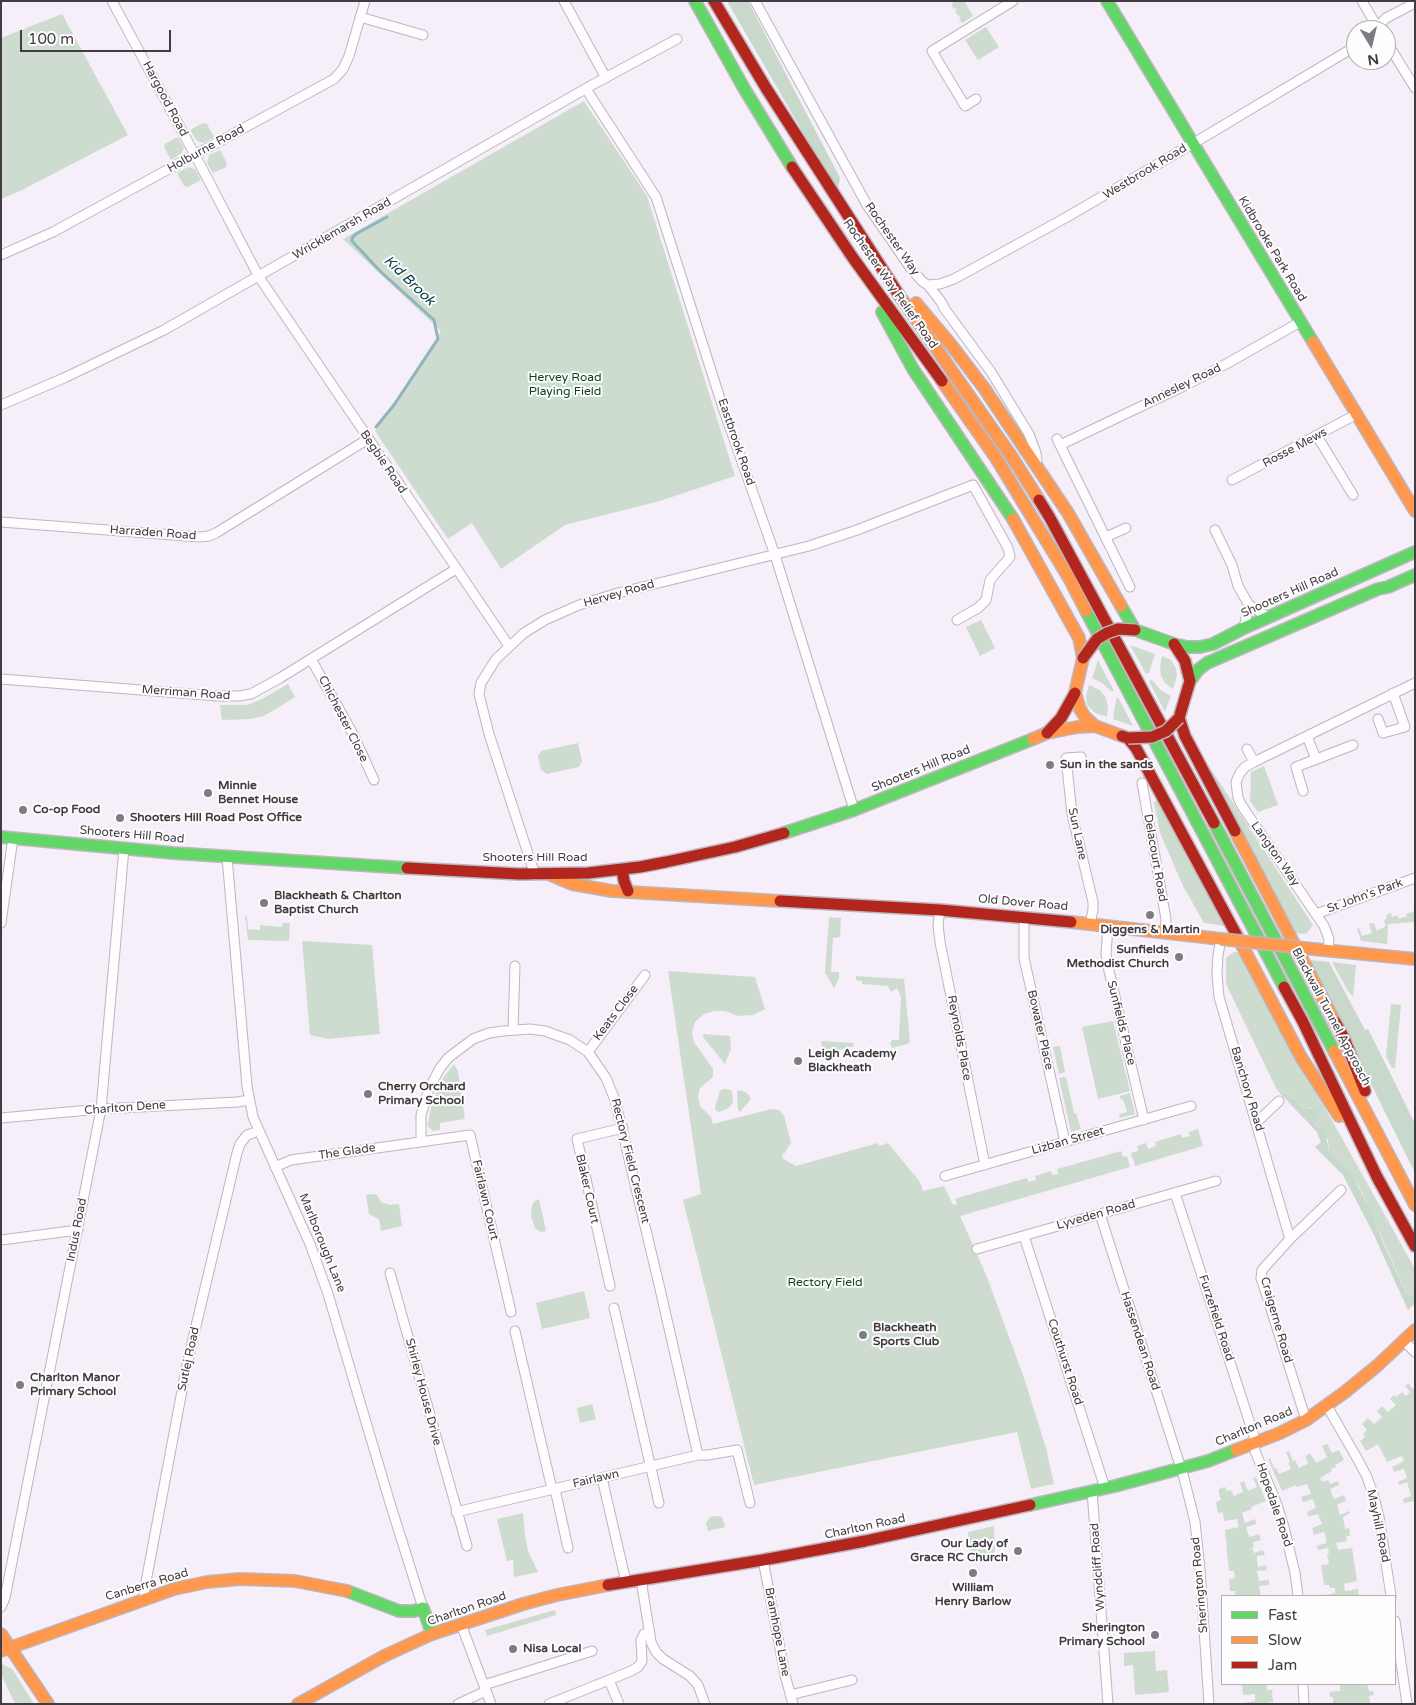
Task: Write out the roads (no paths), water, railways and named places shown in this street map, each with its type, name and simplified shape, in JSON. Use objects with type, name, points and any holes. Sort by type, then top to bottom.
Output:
[{"type":"main road","name":"Rochester Way Relief Road","points":[[695,1],[754,105],[792,167],[853,258],[996,458],[1069,578],[1303,1022],[1378,1177]]},
{"type":"main road","name":"Rochester Way Relief Road","points":[[714,1],[766,88],[870,248],[886,276],[1023,474],[1055,527],[1223,841]]},
{"type":"main road","name":"Kidbrooke Park Road","points":[[1107,1],[1415,511]]},
{"type":"main road","points":[[870,248],[952,346],[984,388],[1068,513],[1135,630]]},
{"type":"main road","points":[[853,258],[913,369],[1006,507],[1074,630],[1083,658]]},
{"type":"main road","name":"Shooters Hill Road","points":[[1174,644],[1200,647],[1213,644],[1244,628],[1415,552]]},
{"type":"main road","points":[[1190,681],[1185,661],[1174,644],[1135,630],[1118,629],[1097,639],[1083,658],[1075,693],[1080,709],[1085,717],[1096,726],[1128,738],[1157,735],[1166,731],[1179,718],[1190,681],[1198,670],[1208,663],[1415,574]]},
{"type":"main road","name":"Shooters Hill Road","points":[[1047,733],[1061,718],[1075,693]]},
{"type":"main road","points":[[1179,718],[1189,744],[1344,1038],[1395,1168]]},
{"type":"main road","name":"Shooters Hill Road","points":[[1,837],[227,857],[535,875],[609,871],[666,862],[735,847],[806,826],[935,779],[1047,733],[1077,727],[1096,726]]},
{"type":"main road","points":[[1128,738],[1146,764],[1301,1058],[1378,1177],[1415,1246]]},
{"type":"main road","name":"Blackwall Tunnel Approach","points":[[1223,841],[1415,1205]]},
{"type":"main road","points":[[622,869],[624,891]]},
{"type":"main road","points":[[609,871],[612,883],[624,891]]},
{"type":"main road","name":"Old Dover Road","points":[[551,874],[572,884],[624,891],[1024,916],[1415,959]]},
{"type":"main road","name":"Charlton Road","points":[[298,1704],[384,1656],[432,1634],[557,1595],[865,1541],[1105,1488],[1208,1461],[1280,1434],[1306,1420],[1327,1406],[1378,1365],[1415,1330]]},
{"type":"main road","name":"Canberra Road","points":[[6,1649],[144,1598],[207,1582],[267,1579],[295,1581],[346,1591],[400,1611],[423,1608]]},
{"type":"main road","name":"Marlborough Lane","points":[[423,1608],[432,1634]]},
{"type":"main road","points":[[1,1634],[6,1649],[48,1704]]},
{"type":"street","name":"Hargood Road","points":[[112,1],[259,277]]},
{"type":"street","name":"Holburne Road","points":[[1,254],[53,232],[334,79],[343,69],[349,56],[365,1]]},
{"type":"street","points":[[564,1],[606,78]]},
{"type":"street","name":"Rochester Way","points":[[755,1],[867,205],[912,270],[922,282],[928,285],[991,372],[1015,409],[1034,446],[1037,467]]},
{"type":"street","points":[[976,99],[966,106],[932,51],[1013,1]]},
{"type":"street","points":[[1362,1],[1372,20]]},
{"type":"street","points":[[1384,20],[1415,3]]},
{"type":"street","points":[[360,17],[423,35]]},
{"type":"street","name":"Wricklemarsh Road","points":[[1,405],[64,378],[164,330],[586,89],[676,40]]},
{"type":"street","name":"Westbrook Road","points":[[928,285],[940,284],[954,278],[1108,194],[1346,52]]},
{"type":"street","points":[[1396,58],[1415,88]]},
{"type":"street","name":"Eastbrook Road","points":[[586,89],[656,197],[723,408],[775,556],[854,810]]},
{"type":"street","name":"Begbie Road","points":[[259,277],[509,646]]},
{"type":"street","name":"Annesley Road","points":[[1130,587],[1058,442],[1194,381],[1300,322]]},
{"type":"street","name":"Rosse Mews","points":[[1232,480],[1357,414]]},
{"type":"street","points":[[1317,436],[1354,495]]},
{"type":"street","name":"Harraden Road","points":[[1,522],[200,537],[209,536],[368,439]]},
{"type":"street","name":"Hervey Road","points":[[535,875],[489,734],[479,694],[481,683],[496,659],[509,646],[545,620],[579,605],[677,578],[775,556],[857,530],[973,485],[1008,548],[1010,557],[990,580],[986,600],[978,608],[957,620]]},
{"type":"street","points":[[1106,538],[1126,528]]},
{"type":"street","points":[[1214,530],[1232,565],[1238,586],[1249,605],[1268,618]]},
{"type":"street","name":"Merriman Road","points":[[1,679],[239,696],[251,694],[262,690],[456,569]]},
{"type":"street","points":[[1244,628],[1249,605]]},
{"type":"street","name":"Chichester Close","points":[[311,659],[353,734],[374,780]]},
{"type":"street","name":"Langton Way","points":[[1326,950],[1328,936],[1316,914],[1248,815],[1238,798],[1236,782],[1246,766],[1415,683]]},
{"type":"street","points":[[1378,718],[1383,733],[1405,727],[1393,693]]},
{"type":"street","points":[[1307,736],[1316,759]]},
{"type":"street","points":[[1304,791],[1296,767],[1354,745]]},
{"type":"street","points":[[1247,749],[1254,762]]},
{"type":"street","name":"Sun Lane","points":[[1081,757],[1066,758],[1072,814],[1093,902],[1090,924]]},
{"type":"street","name":"Delacourt Road","points":[[1142,783],[1166,919],[1165,932]]},
{"type":"street","points":[[1,923],[14,838]]},
{"type":"street","name":"Indus Road","points":[[1,1607],[5,1598],[101,1109],[124,848]]},
{"type":"street","name":"Marlborough Lane","points":[[227,857],[249,1100],[258,1131],[310,1244],[328,1294],[423,1608]]},
{"type":"street","name":"St John's Park","points":[[1316,914],[1415,878]]},
{"type":"street","name":"Reynolds Place","points":[[940,910],[938,925],[940,942],[985,1165]]},
{"type":"street","name":"Bowater Place","points":[[1024,916],[1024,958],[1065,1142]]},
{"type":"street","name":"Sunfields Place","points":[[1108,926],[1106,954],[1108,971],[1144,1120]]},
{"type":"street","name":"Banchory Road","points":[[1216,938],[1219,996],[1290,1239]]},
{"type":"street","points":[[513,1029],[515,966]]},
{"type":"street","name":"Keats Close","points":[[588,1052],[645,975]]},
{"type":"street","name":"Rectory Field Crescent","points":[[421,1142],[420,1129],[424,1102],[429,1089],[440,1068],[448,1058],[473,1040],[489,1033],[513,1029],[530,1029],[558,1035],[570,1040],[588,1052],[601,1069],[611,1087],[623,1128],[698,1455]]},
{"type":"street","name":"Charlton Dene","points":[[1,1118],[101,1109],[249,1100]]},
{"type":"street","points":[[1257,1122],[1279,1101]]},
{"type":"street","name":"Lizban Street","points":[[945,1176],[1191,1106]]},
{"type":"street","name":"Blaker Court","points":[[610,1286],[577,1139],[623,1128]]},
{"type":"street","name":"Sutlej Road","points":[[144,1598],[144,1586],[187,1364],[237,1153],[240,1144],[247,1135],[258,1131]]},
{"type":"street","name":"Fairlawn Court","points":[[421,1142],[470,1135],[511,1312]]},
{"type":"street","name":"The Glade","points":[[274,1167],[291,1160],[421,1142]]},
{"type":"street","name":"Lyveden Road","points":[[977,1249],[1216,1181]]},
{"type":"street","name":"Craigerne Road","points":[[1306,1420],[1262,1278],[1262,1270],[1290,1239],[1341,1190]]},
{"type":"street","name":"Furzefield Road","points":[[1175,1193],[1254,1436],[1254,1444]]},
{"type":"street","name":"Hassendean Road","points":[[1100,1214],[1181,1469]]},
{"type":"street","points":[[1,1240],[78,1230]]},
{"type":"street","name":"Couthurst Road","points":[[1024,1236],[1105,1488]]},
{"type":"street","name":"Shirley House Drive","points":[[390,1273],[467,1546]]},
{"type":"street","points":[[614,1308],[659,1503]]},
{"type":"street","points":[[515,1331],[568,1548]]},
{"type":"street","points":[[1404,1341],[1415,1352]]},
{"type":"street","name":"Mayhill Road","points":[[1327,1406],[1357,1458],[1374,1497],[1379,1517],[1391,1595]]},
{"type":"street","name":"Hopedale Road","points":[[1254,1444],[1284,1527],[1298,1595]]},
{"type":"street","name":"Fairlawn","points":[[456,1512],[698,1455],[737,1450],[750,1504]]},
{"type":"street","name":"Sherington Road","points":[[1181,1469],[1195,1522],[1209,1704]]},
{"type":"street","points":[[602,1478],[626,1582]]},
{"type":"street","name":"Wyndcliff Road","points":[[1092,1491],[1108,1704]]},
{"type":"street","name":"Bramhope Lane","points":[[763,1560],[791,1699]]},
{"type":"street","points":[[641,1580],[650,1633],[656,1652],[663,1659],[690,1676],[698,1685],[705,1704]]},
{"type":"street","points":[[461,1624],[491,1704]]},
{"type":"street","points":[[1396,1628],[1407,1704]]},
{"type":"street","points":[[549,1704],[638,1667],[642,1661],[641,1640],[644,1634],[650,1633]]},
{"type":"street","points":[[458,1704],[485,1688],[592,1651]]},
{"type":"street","points":[[610,1680],[619,1704]]},
{"type":"street","points":[[791,1699],[852,1680]]},
{"type":"street","points":[[1303,1685],[1304,1704]]},
{"type":"waterway","name":"Kid Brook","points":[[376,427],[394,405],[438,339],[434,320],[380,271],[352,241],[356,234],[387,217]]},
{"type":"place","name":"Sun in the sands","points":[[1050,765]]},
{"type":"place","name":"Minnie Bennet House","points":[[208,793]]},
{"type":"place","name":"Co-op Food","points":[[23,810]]},
{"type":"place","name":"Shooters Hill Road Post Office","points":[[120,818]]},
{"type":"place","name":"Blackheath & Charlton Baptist Church","points":[[264,903]]},
{"type":"place","name":"Diggens & Martin","points":[[1150,915]]},
{"type":"place","name":"Sunfields Methodist Church","points":[[1179,957]]},
{"type":"place","name":"Leigh Academy Blackheath","points":[[798,1061]]},
{"type":"place","name":"Cherry Orchard Primary School","points":[[368,1094]]},
{"type":"place","name":"Blackheath Sports Club","points":[[863,1335]]},
{"type":"place","name":"Charlton Manor Primary School","points":[[20,1385]]},
{"type":"place","name":"Our Lady of Grace RC Church","points":[[1018,1551]]},
{"type":"place","name":"William Henry Barlow","points":[[973,1573]]},
{"type":"place","name":"Sherington Primary School","points":[[1155,1635]]},
{"type":"place","name":"Nisa Local","points":[[513,1649]]},
{"type":"park label","name":"Hervey Road Playing Field","points":[[565,385]]},
{"type":"park label","name":"Rectory Field","points":[[825,1283]]}]
